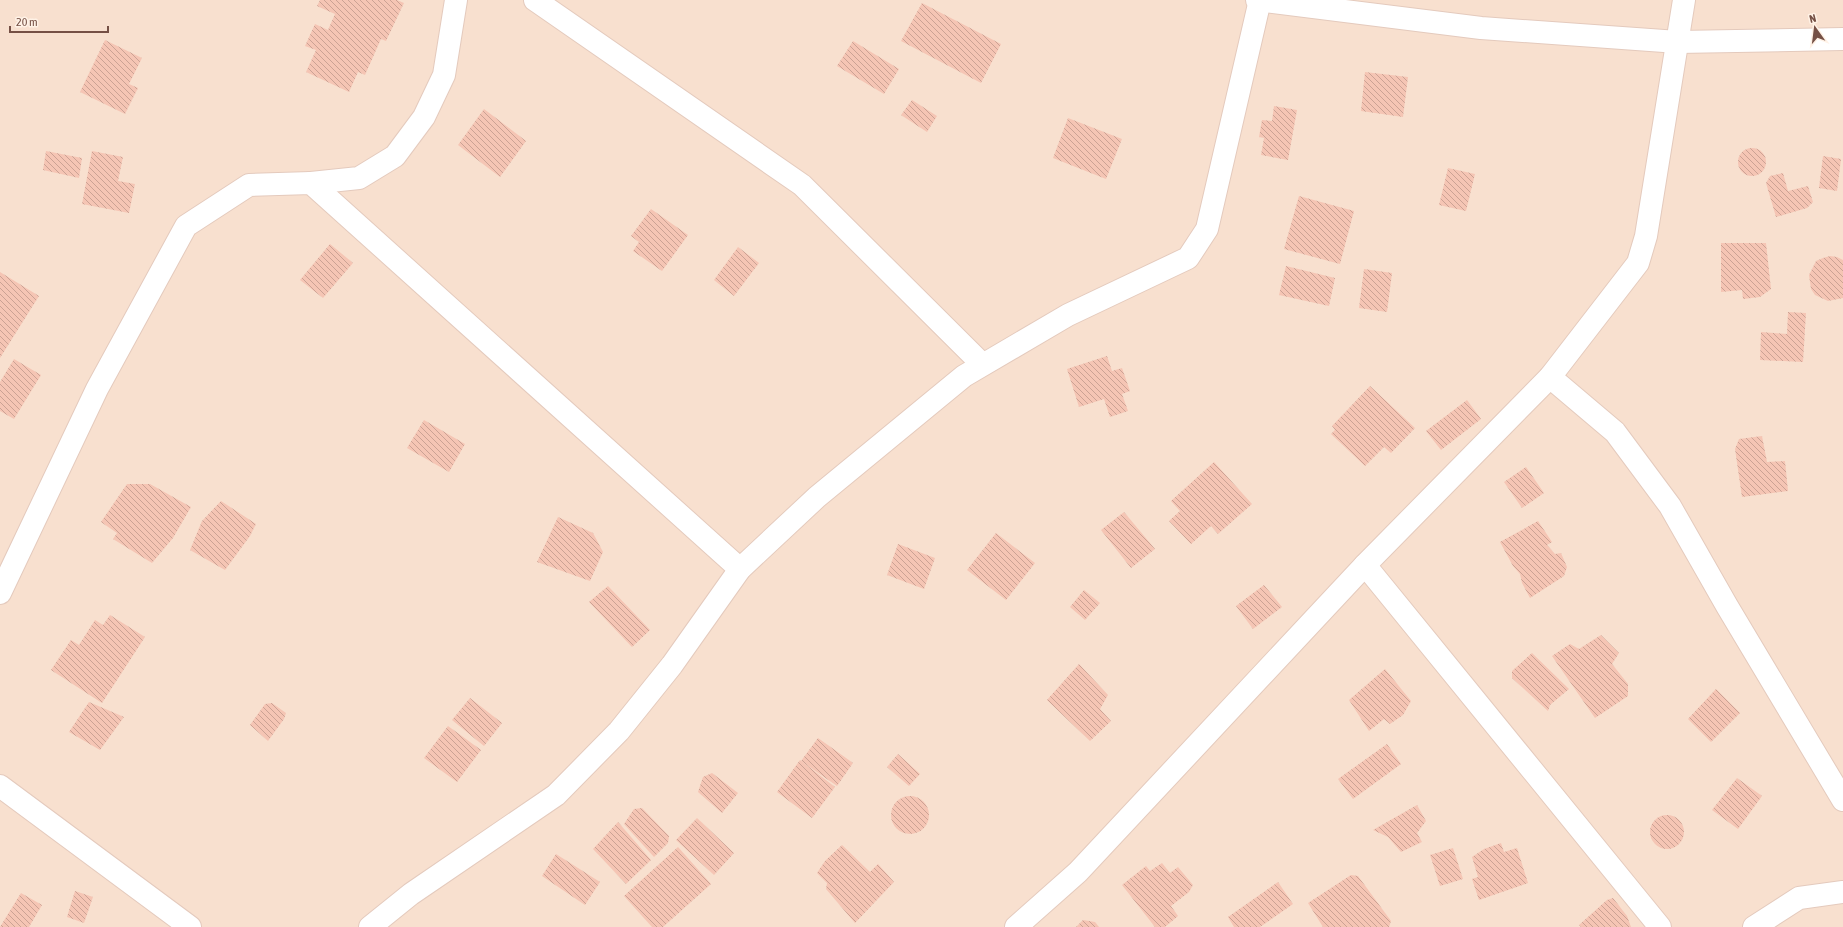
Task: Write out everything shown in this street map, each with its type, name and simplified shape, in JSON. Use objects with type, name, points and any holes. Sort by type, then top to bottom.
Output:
[{"type":"street","points":[[0,593],[97,389],[186,226],[249,185],[312,183],[359,178],[395,156],[424,117],[444,75],[456,0]]},
{"type":"street","points":[[535,0],[802,185],[982,364]]},
{"type":"street","points":[[370,927],[411,894],[556,795],[619,731],[672,665],[740,569],[817,497],[964,376],[982,364],[1068,315],[1188,258],[1207,229],[1259,0],[1482,28],[1678,42],[1843,39]]},
{"type":"street","points":[[1016,927],[1078,872],[1365,565],[1550,377],[1638,263],[1646,236],[1684,0]]},
{"type":"street","points":[[312,183],[740,569]]},
{"type":"street","points":[[1550,377],[1615,432],[1670,506],[1727,606],[1843,800]]},
{"type":"street","points":[[1365,565],[1660,927]]},
{"type":"street","points":[[0,786],[190,927]]},
{"type":"street","points":[[1754,927],[1799,898],[1843,892]]},
{"type":"shaded area","points":[[0,0],[1843,0],[1843,927],[0,927]]},
{"type":"building","points":[[320,0],[397,0],[404,3],[386,41],[381,39],[365,75],[358,72],[349,92],[306,72],[316,50],[305,46],[315,24],[328,30],[335,14],[317,6]]},
{"type":"building","points":[[922,3],[1001,44],[981,83],[901,41]]},
{"type":"building","points":[[105,40],[142,58],[129,84],[138,88],[125,114],[80,92]]},
{"type":"building","points":[[853,41],[899,69],[884,94],[837,66]]},
{"type":"building","points":[[1365,72],[1408,77],[1403,117],[1361,111]]},
{"type":"building","points":[[912,100],[937,116],[927,132],[901,115]]},
{"type":"building","points":[[1274,106],[1297,110],[1288,160],[1261,155],[1264,138],[1259,137],[1262,120],[1272,121]]},
{"type":"building","points":[[484,109],[526,141],[500,177],[458,145]]},
{"type":"building","points":[[1068,118],[1122,139],[1106,179],[1053,158]]},
{"type":"building","points":[[1752,148],[1762,152],[1766,162],[1762,172],[1752,176],[1742,172],[1738,162],[1742,152]]},
{"type":"building","points":[[46,151],[82,158],[79,178],[43,170]]},
{"type":"building","points":[[92,151],[123,157],[118,181],[135,184],[129,213],[82,204]]},
{"type":"building","points":[[1823,156],[1841,159],[1837,191],[1819,188]]},
{"type":"building","points":[[1448,168],[1475,174],[1466,211],[1439,205]]},
{"type":"building","points":[[1783,173],[1788,191],[1808,186],[1813,202],[1807,208],[1776,217],[1766,183],[1770,176]]},
{"type":"building","points":[[1299,196],[1354,211],[1340,264],[1284,249]]},
{"type":"building","points":[[651,209],[688,235],[662,271],[633,251],[639,242],[631,236]]},
{"type":"building","points":[[1721,243],[1766,243],[1771,289],[1760,297],[1743,299],[1742,290],[1721,292]]},
{"type":"building","points":[[330,244],[353,263],[323,298],[300,280]]},
{"type":"building","points":[[738,247],[759,263],[734,296],[714,280]]},
{"type":"building","points":[[1830,256],[1843,260],[1843,298],[1828,301],[1815,295],[1811,289],[1809,275],[1816,261]]},
{"type":"building","points":[[1286,266],[1335,278],[1329,306],[1279,295]]},
{"type":"building","points":[[1364,269],[1392,273],[1387,312],[1359,308]]},
{"type":"building","points":[[0,272],[39,296],[0,358]]},
{"type":"building","points":[[1788,312],[1806,313],[1803,362],[1760,360],[1761,332],[1787,334]]},
{"type":"building","points":[[1107,356],[1112,371],[1122,368],[1130,391],[1122,394],[1128,411],[1110,417],[1104,399],[1079,407],[1067,369]]},
{"type":"building","points":[[14,359],[41,375],[14,419],[0,411],[0,382]]},
{"type":"building","points":[[1370,386],[1415,428],[1391,453],[1384,447],[1365,466],[1331,434],[1335,430],[1332,426]]},
{"type":"building","points":[[1467,400],[1481,419],[1441,450],[1426,431]]},
{"type":"building","points":[[424,420],[465,444],[449,472],[407,448]]},
{"type":"building","points":[[1762,436],[1767,462],[1785,461],[1788,491],[1742,497],[1735,449],[1739,439]]},
{"type":"building","points":[[1214,462],[1252,504],[1218,534],[1211,526],[1191,544],[1169,521],[1180,511],[1171,501]]},
{"type":"building","points":[[1526,467],[1544,493],[1522,508],[1504,482]]},
{"type":"building","points":[[127,484],[150,484],[191,507],[173,538],[152,563],[113,539],[117,533],[101,522]]},
{"type":"building","points":[[221,501],[256,524],[250,536],[225,570],[190,550],[202,521]]},
{"type":"building","points":[[1124,512],[1155,549],[1131,568],[1101,530]]},
{"type":"building","points":[[558,517],[593,533],[603,552],[590,581],[537,562]]},
{"type":"building","points":[[1538,521],[1552,542],[1547,545],[1555,554],[1561,553],[1567,567],[1564,576],[1530,598],[1522,583],[1520,574],[1513,566],[1500,542]]},
{"type":"building","points":[[996,533],[1035,563],[1006,600],[967,570]]},
{"type":"building","points":[[898,544],[935,558],[924,589],[887,575]]},
{"type":"building","points":[[1264,585],[1282,607],[1253,629],[1236,606]]},
{"type":"building","points":[[608,586],[650,630],[632,647],[589,602]]},
{"type":"building","points":[[1084,590],[1100,603],[1085,620],[1070,607]]},
{"type":"building","points":[[110,615],[145,637],[102,703],[51,670],[71,640],[79,645],[95,620],[103,625]]},
{"type":"building","points":[[1601,635],[1619,653],[1612,664],[1628,684],[1628,696],[1595,718],[1552,656],[1570,644],[1579,649]]},
{"type":"building","points":[[1532,653],[1569,689],[1550,705],[1548,711],[1512,678],[1512,671]]},
{"type":"building","points":[[1079,664],[1108,695],[1100,709],[1111,721],[1090,741],[1047,700]]},
{"type":"building","points":[[1385,669],[1411,701],[1403,715],[1390,724],[1384,719],[1369,731],[1349,700]]},
{"type":"building","points":[[1716,689],[1740,713],[1711,742],[1688,719]]},
{"type":"building","points":[[470,698],[502,723],[484,746],[452,720]]},
{"type":"building","points":[[89,702],[124,717],[100,750],[69,732]]},
{"type":"building","points":[[272,703],[286,713],[284,719],[268,741],[250,725],[265,704]]},
{"type":"building","points":[[448,726],[481,750],[457,782],[424,758]]},
{"type":"building","points":[[818,738],[853,763],[837,786],[801,761]]},
{"type":"building","points":[[1387,744],[1401,764],[1353,799],[1338,779]]},
{"type":"building","points":[[898,754],[920,774],[909,786],[887,767]]},
{"type":"building","points":[[800,760],[835,787],[812,818],[777,792]]},
{"type":"building","points":[[712,773],[738,793],[722,813],[698,792],[703,777]]},
{"type":"building","points":[[1737,778],[1762,796],[1738,829],[1712,810]]},
{"type":"building","points":[[906,796],[914,796],[924,801],[928,808],[928,822],[924,829],[914,834],[906,834],[896,829],[894,826],[891,819],[891,811],[896,801],[899,799]]},
{"type":"building","points":[[1417,805],[1426,821],[1417,833],[1422,842],[1401,852],[1388,837],[1373,830]]},
{"type":"building","points":[[642,808],[669,836],[668,843],[654,857],[624,824],[634,809]]},
{"type":"building","points":[[1664,815],[1670,815],[1674,816],[1681,822],[1684,832],[1683,839],[1677,846],[1670,849],[1664,849],[1660,848],[1653,842],[1650,835],[1650,829],[1651,825],[1657,818]]},
{"type":"building","points":[[697,818],[734,853],[714,875],[676,840]]},
{"type":"building","points":[[618,822],[651,860],[626,884],[593,849]]},
{"type":"building","points":[[1501,843],[1504,852],[1517,848],[1528,883],[1479,900],[1472,879],[1478,877],[1472,857],[1484,849]]},
{"type":"building","points":[[842,845],[870,872],[878,864],[894,882],[855,923],[826,889],[827,883],[817,873],[825,861]]},
{"type":"building","points":[[678,847],[711,884],[663,927],[652,927],[624,896]]},
{"type":"building","points":[[1453,848],[1463,879],[1440,886],[1430,855]]},
{"type":"building","points":[[556,854],[600,882],[585,905],[542,876]]},
{"type":"building","points":[[1162,863],[1170,873],[1178,867],[1193,885],[1189,892],[1171,906],[1178,916],[1165,927],[1155,927],[1122,885],[1146,866],[1150,871]]},
{"type":"building","points":[[1351,875],[1358,876],[1391,921],[1389,927],[1323,927],[1308,903]]},
{"type":"building","points":[[1278,882],[1293,904],[1260,927],[1234,927],[1228,917]]},
{"type":"building","points":[[75,891],[93,897],[84,923],[67,917]]},
{"type":"building","points":[[21,893],[42,905],[29,927],[0,927]]},
{"type":"building","points":[[1613,898],[1627,916],[1631,927],[1581,927],[1579,925],[1607,900]]},
{"type":"building","points":[[1083,920],[1095,922],[1099,927],[1076,927]]}]
